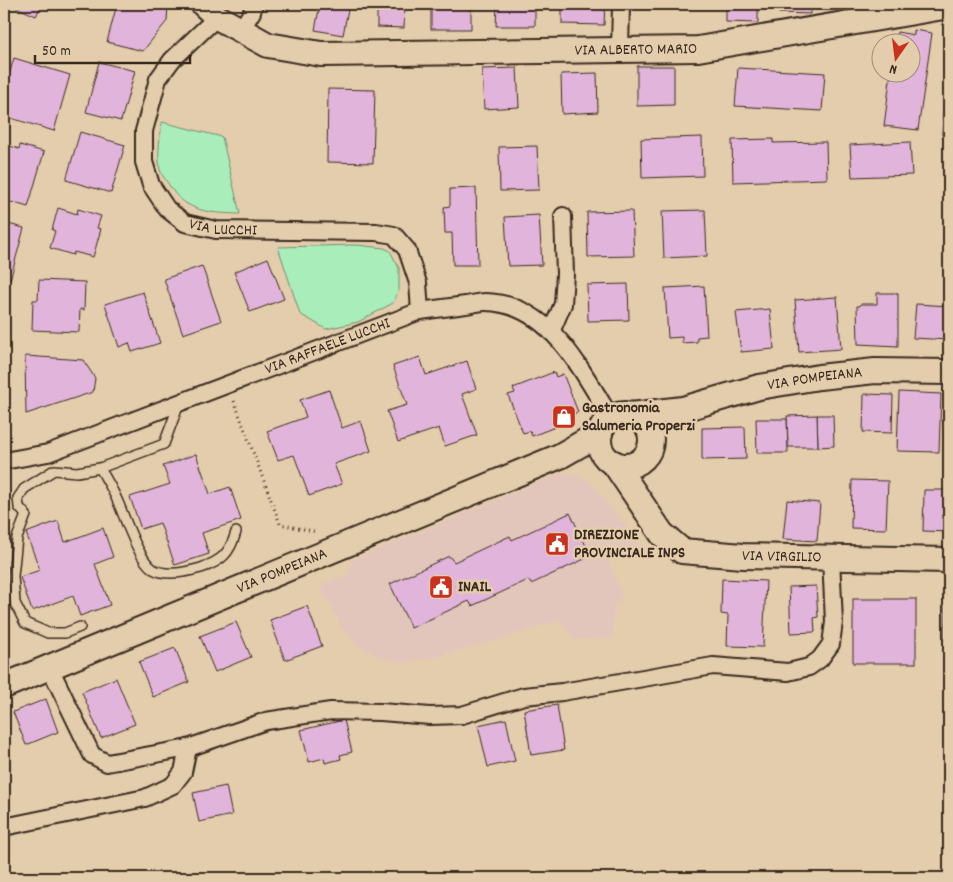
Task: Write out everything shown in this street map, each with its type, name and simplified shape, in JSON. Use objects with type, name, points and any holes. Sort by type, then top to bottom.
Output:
[{"type":"main road","name":"VIA ALBERTO MARIO","points":[[320,54],[698,49],[949,6]]},
{"type":"main road","name":"VIA LUCCHI","points":[[210,10],[268,45],[320,54]]},
{"type":"main road","name":"VIA POMPEIANA","points":[[4,686],[560,456],[614,422],[683,409],[759,386],[819,377],[875,371],[949,372]]},
{"type":"main road","name":"VIA POMPEIANA","points":[[646,455],[658,434],[683,409]]},
{"type":"main road","points":[[640,500],[646,455],[651,438],[647,427],[640,419],[614,422],[601,450],[610,460],[624,466],[633,464],[646,455]]},
{"type":"main road","name":"VIA POMPEIANA","points":[[560,456],[610,460]]},
{"type":"main road","name":"VIA VIRGILIO","points":[[610,460],[640,500],[662,534],[682,550],[743,556],[949,560]]},
{"type":"street","points":[[241,30],[252,12],[254,4]]},
{"type":"street","points":[[620,50],[621,4]]},
{"type":"street","name":"VIA LUCCHI","points":[[210,10],[158,79],[144,131],[144,162],[150,185],[167,209],[185,223],[216,230],[376,232],[394,235],[406,250],[418,283],[420,311]]},
{"type":"street","points":[[551,332],[563,304],[565,274],[563,216]]},
{"type":"street","name":"VIA RAFFAELE LUCCHI","points":[[4,461],[48,454],[420,311],[485,302],[516,307],[536,318],[568,351],[614,422]]},
{"type":"street","points":[[50,668],[92,755],[107,763],[188,748],[266,721],[332,711],[430,716],[462,715],[524,696],[562,692],[713,666],[788,672],[809,667],[820,659],[831,644],[834,622],[831,558]]},
{"type":"street","points":[[4,827],[145,798],[173,785],[183,772],[188,748]]},
{"type":"lane","points":[[80,627],[65,633],[48,633],[25,623],[15,603],[13,576],[18,538],[26,515],[19,507],[18,498],[24,489],[54,470],[77,472],[100,468],[164,444],[180,404]]},
{"type":"lane","points":[[48,454],[54,470]]},
{"type":"lane","points":[[100,468],[139,549],[152,568],[164,573],[173,573],[191,571],[216,563],[225,555],[233,543],[236,532]]},
{"type":"path","points":[[233,398],[280,524],[318,532]]},
{"type":"shaded area","points":[[566,473],[579,476],[592,484],[642,546],[609,561],[623,600],[614,604],[613,628],[615,638],[574,639],[560,620],[501,639],[426,659],[402,662],[379,657],[357,645],[343,629],[319,585],[349,574],[348,568],[353,560],[548,478]]},
{"type":"green space","points":[[162,122],[222,137],[240,214],[200,210],[183,201],[176,194],[160,169],[159,151]]},
{"type":"green space","points":[[357,245],[384,248],[390,251],[399,268],[399,290],[393,303],[358,322],[326,329],[300,314],[278,247]]},
{"type":"building","points":[[9,4],[42,4],[36,16]]},
{"type":"building","points":[[117,4],[168,4],[167,21],[143,51],[107,42]]},
{"type":"building","points":[[320,4],[349,4],[343,35],[315,30]]},
{"type":"building","points":[[377,4],[405,4],[404,28],[377,27]]},
{"type":"building","points":[[431,4],[471,4],[471,29],[431,29]]},
{"type":"building","points":[[497,4],[535,4],[535,26],[496,26]]},
{"type":"building","points":[[562,4],[605,4],[604,25],[562,24]]},
{"type":"building","points":[[726,4],[758,4],[758,23],[726,22]]},
{"type":"building","points":[[779,4],[810,4],[810,14],[779,13]]},
{"type":"building","points":[[914,30],[932,33],[918,130],[884,126],[890,82],[920,82],[920,32],[914,32]]},
{"type":"building","points":[[14,58],[70,75],[54,131],[4,116],[4,92]]},
{"type":"building","points":[[99,62],[135,71],[121,121],[86,112]]},
{"type":"building","points":[[637,66],[674,66],[674,105],[637,106]]},
{"type":"building","points":[[517,68],[519,107],[484,109],[482,69]]},
{"type":"building","points":[[738,68],[825,73],[822,111],[735,106]]},
{"type":"building","points":[[597,73],[598,112],[562,114],[561,74]]},
{"type":"building","points":[[328,89],[375,90],[373,163],[327,162]]},
{"type":"building","points":[[948,94],[949,152],[942,134],[943,113]]},
{"type":"building","points":[[80,132],[125,145],[111,193],[66,180]]},
{"type":"building","points":[[702,137],[703,176],[642,178],[641,139]]},
{"type":"building","points":[[773,139],[773,143],[826,142],[827,179],[733,182],[732,140]]},
{"type":"building","points":[[910,142],[912,175],[852,177],[850,145]]},
{"type":"building","points":[[4,144],[19,149],[20,145],[44,152],[28,207],[4,200]]},
{"type":"building","points":[[537,146],[539,190],[500,191],[499,147]]},
{"type":"building","points":[[476,188],[478,265],[453,265],[452,233],[445,233],[444,207],[450,206],[450,189]]},
{"type":"building","points":[[58,208],[77,214],[78,209],[101,216],[97,228],[101,229],[93,257],[74,252],[73,255],[50,248],[55,231],[52,230]]},
{"type":"building","points":[[705,210],[707,256],[664,258],[662,211]]},
{"type":"building","points":[[632,211],[634,256],[588,257],[587,212]]},
{"type":"building","points":[[539,215],[542,265],[508,266],[505,217]]},
{"type":"building","points":[[4,223],[24,228],[10,280],[4,278]]},
{"type":"building","points":[[268,258],[284,299],[250,312],[234,272]]},
{"type":"building","points":[[202,266],[221,321],[183,334],[164,279]]},
{"type":"building","points":[[39,280],[85,282],[84,310],[80,309],[79,332],[32,330],[33,300],[38,300]]},
{"type":"building","points":[[628,284],[629,320],[588,321],[587,285]]},
{"type":"building","points":[[704,286],[707,336],[697,337],[697,342],[682,343],[682,337],[668,338],[665,288]]},
{"type":"building","points":[[143,292],[160,343],[132,352],[129,343],[119,347],[105,304]]},
{"type":"building","points":[[877,293],[898,293],[898,346],[858,344],[857,306],[860,306],[860,304],[877,304]]},
{"type":"building","points":[[837,297],[841,349],[799,352],[795,300]]},
{"type":"building","points":[[916,304],[949,306],[949,340],[913,338]]},
{"type":"building","points":[[770,309],[774,349],[741,352],[736,312]]},
{"type":"building","points":[[25,356],[83,360],[95,378],[93,392],[26,414]]},
{"type":"building","points":[[420,357],[426,375],[467,361],[476,389],[462,394],[477,435],[445,446],[439,428],[398,442],[387,411],[407,405],[393,366]]},
{"type":"building","points":[[554,372],[556,377],[563,374],[578,412],[571,415],[573,420],[532,436],[530,431],[523,433],[508,395],[515,393],[513,388]]},
{"type":"building","points":[[329,390],[342,428],[361,421],[371,451],[334,464],[342,484],[309,496],[294,455],[278,460],[267,431],[306,417],[300,400]]},
{"type":"building","points":[[899,392],[941,394],[939,452],[897,451]]},
{"type":"building","points":[[864,394],[893,395],[892,433],[863,432]]},
{"type":"building","points":[[817,415],[833,415],[834,446],[818,447]]},
{"type":"building","points":[[817,415],[818,447],[788,447],[787,416]]},
{"type":"building","points":[[756,419],[787,419],[788,453],[757,453]]},
{"type":"building","points":[[745,427],[746,459],[702,460],[702,428]]},
{"type":"building","points":[[196,454],[210,494],[230,487],[241,520],[202,533],[209,554],[175,565],[160,523],[141,529],[130,497],[170,484],[163,466]]},
{"type":"building","points":[[852,480],[888,481],[886,529],[851,528]]},
{"type":"building","points":[[924,490],[949,490],[949,532],[923,531]]},
{"type":"building","points":[[787,500],[820,503],[817,541],[783,539]]},
{"type":"building","points":[[570,513],[591,556],[531,584],[528,580],[472,606],[469,601],[411,628],[390,584],[449,556],[454,562],[510,536],[512,540]]},
{"type":"building","points":[[58,521],[65,542],[103,528],[113,557],[95,564],[110,605],[80,616],[73,596],[32,611],[20,577],[40,570],[26,533]]},
{"type":"building","points":[[722,579],[766,581],[763,647],[727,646],[728,615],[721,614]]},
{"type":"building","points":[[816,586],[818,617],[814,618],[815,632],[791,633],[789,587]]},
{"type":"building","points":[[853,599],[916,599],[916,663],[853,663]]},
{"type":"building","points":[[945,600],[949,600],[949,637],[945,637]]},
{"type":"building","points":[[307,606],[322,646],[285,660],[270,620]]},
{"type":"building","points":[[236,622],[251,657],[215,672],[200,636]]},
{"type":"building","points":[[175,648],[189,682],[153,697],[139,662]]},
{"type":"building","points":[[116,678],[135,724],[101,738],[82,692]]},
{"type":"building","points":[[46,699],[58,732],[26,745],[13,712]]},
{"type":"building","points":[[557,705],[564,750],[531,755],[524,710]]},
{"type":"building","points":[[506,719],[515,761],[488,767],[478,725]]},
{"type":"building","points":[[344,720],[352,752],[340,755],[341,759],[325,763],[324,758],[309,762],[301,730]]},
{"type":"building","points":[[226,786],[232,815],[199,822],[193,793]]},
{"type":"place","name":"Gastronomia Salumeria Properzi","points":[[564,417]]},
{"type":"place","name":"DIREZIONE PROVINCIALE INPS","points":[[557,544]]},
{"type":"place","name":"INAIL","points":[[441,587]]}]
